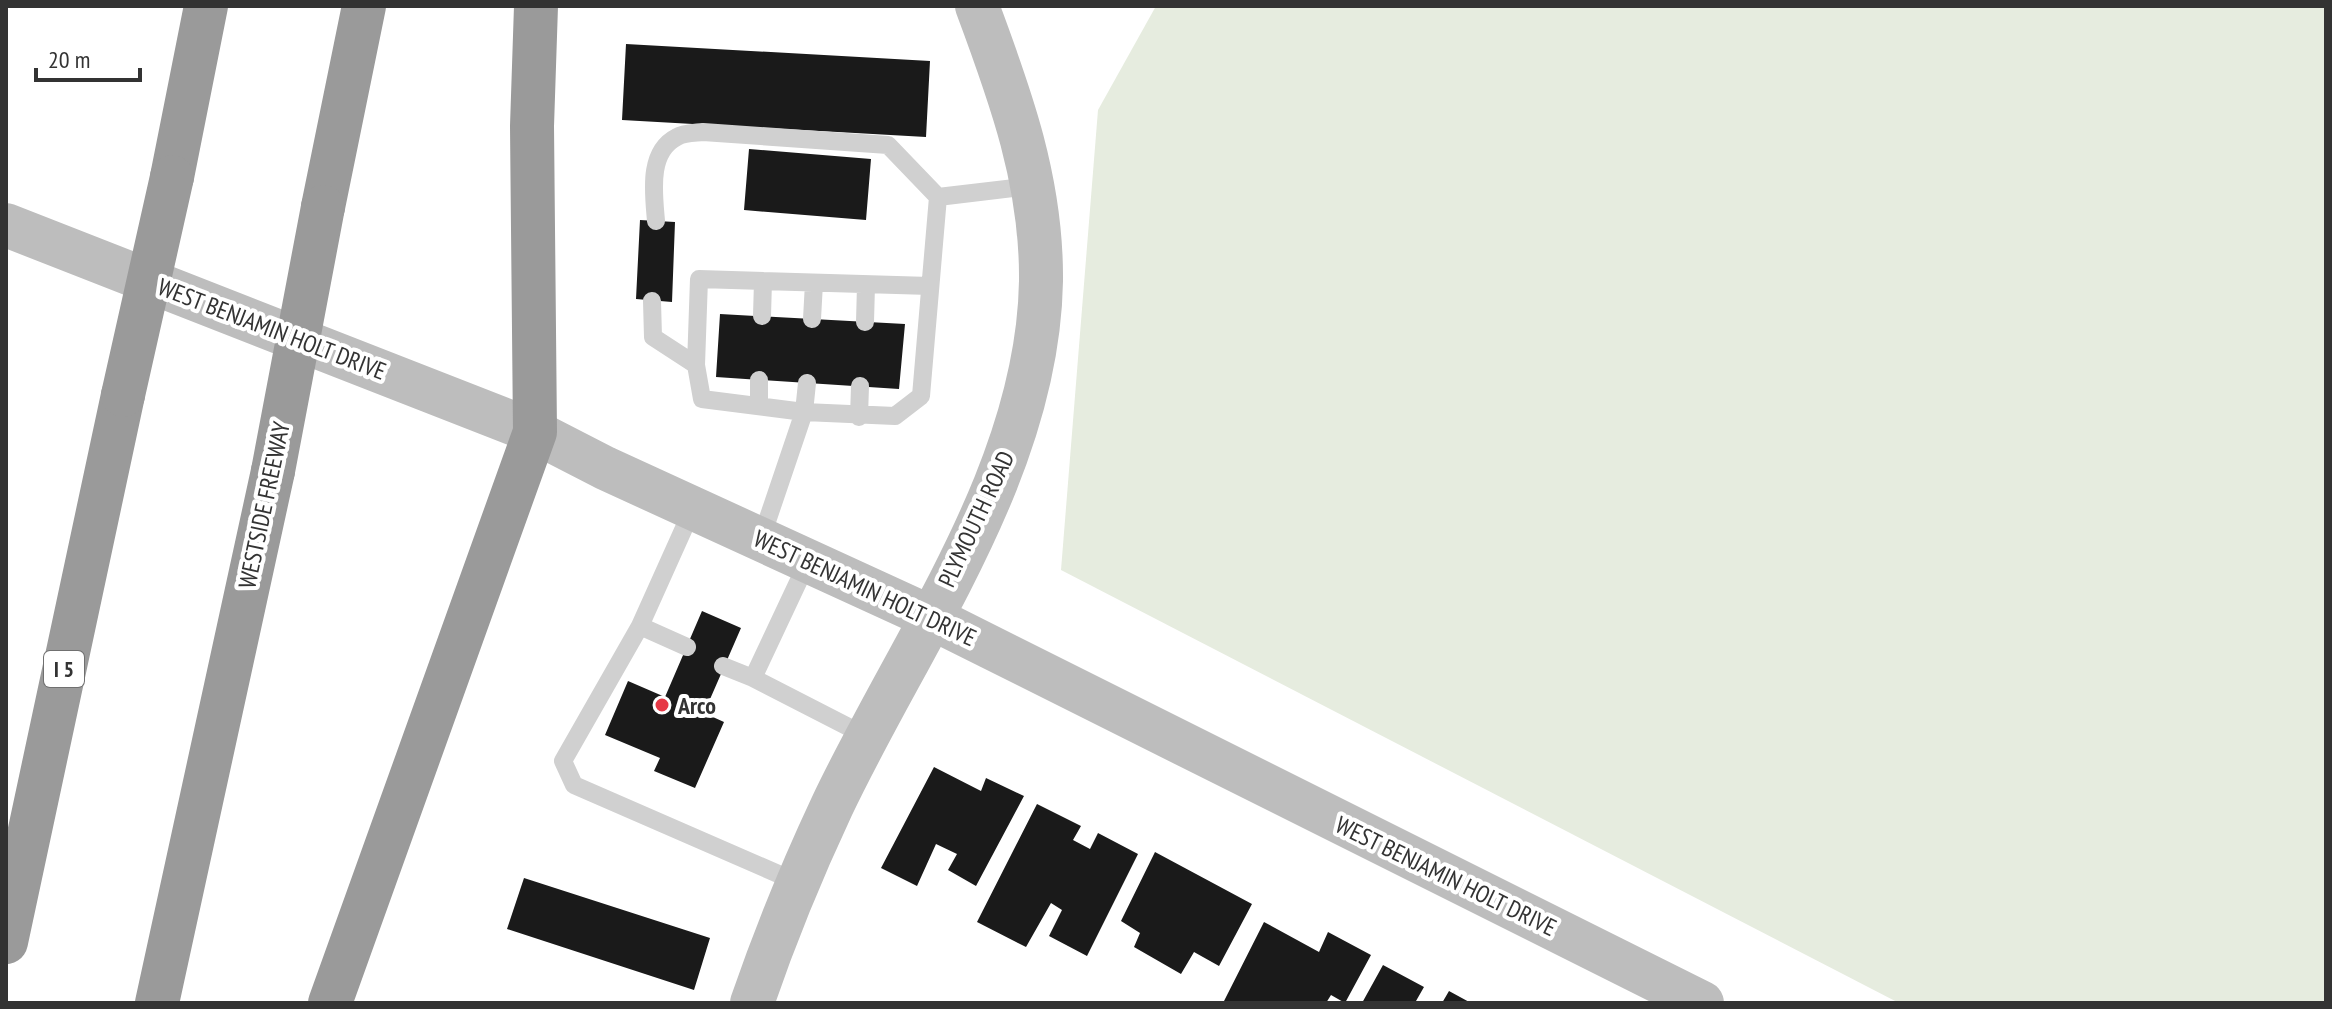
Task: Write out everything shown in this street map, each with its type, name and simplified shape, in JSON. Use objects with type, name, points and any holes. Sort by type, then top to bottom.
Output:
[{"type":"highway","name":"I 5","points":[[6,942],[172,177],[206,6]]},
{"type":"highway","name":"WESTSIDE FREEWAY","points":[[157,1003],[273,471],[364,6]]},
{"type":"highway","points":[[330,1003],[535,432],[532,126],[536,6]]},
{"type":"main road","name":"PLYMOUTH ROAD","points":[[752,1003],[799,883],[868,737],[990,495],[1026,393],[1037,338],[1041,282],[1034,185],[1012,99],[977,6]]},
{"type":"main road","name":"WEST BENJAMIN HOLT DRIVE","points":[[6,225],[535,432],[930,617],[1702,1003]]},
{"type":"lane","points":[[656,221],[653,182],[660,153],[677,137],[703,132],[888,145],[938,197],[921,396],[895,416],[859,417],[702,399],[696,365],[699,279],[930,286]]},
{"type":"lane","points":[[938,197],[1034,185]]},
{"type":"lane","points":[[762,316],[763,281]]},
{"type":"lane","points":[[812,319],[814,283]]},
{"type":"lane","points":[[865,322],[866,285]]},
{"type":"lane","points":[[652,301],[653,337],[696,365]]},
{"type":"lane","points":[[759,380],[759,406]]},
{"type":"lane","points":[[761,539],[804,412],[807,383]]},
{"type":"lane","points":[[859,417],[860,386]]},
{"type":"lane","points":[[693,508],[640,626],[563,761],[574,785],[799,883]]},
{"type":"lane","points":[[753,678],[808,561]]},
{"type":"lane","points":[[640,626],[687,647]]},
{"type":"lane","points":[[723,666],[753,678],[868,737]]},
{"type":"shaded area","points":[[1156,6],[2326,6],[2326,1003],[1899,1003],[1061,570],[1098,110]]},
{"type":"building","points":[[626,44],[930,61],[926,137],[622,120]]},
{"type":"building","points":[[749,149],[871,159],[866,220],[744,210]]},
{"type":"building","points":[[640,220],[675,222],[672,302],[636,299]]},
{"type":"building","points":[[720,314],[905,324],[899,389],[716,377]]},
{"type":"building","name":"Arco","points":[[702,611],[741,628],[704,713],[724,722],[695,788],[654,771],[660,758],[605,735],[628,681],[665,697]]},
{"type":"building","points":[[934,767],[981,791],[986,778],[1024,796],[976,886],[948,870],[957,854],[936,844],[917,886],[881,868]]},
{"type":"building","points":[[1037,804],[1081,826],[1073,840],[1090,849],[1098,833],[1138,854],[1087,956],[1049,936],[1062,910],[1051,903],[1026,947],[977,922]]},
{"type":"building","points":[[1155,852],[1252,904],[1219,966],[1194,952],[1181,974],[1134,947],[1140,933],[1121,921]]},
{"type":"building","points":[[524,878],[710,938],[694,990],[507,929]]},
{"type":"building","points":[[1264,922],[1319,952],[1328,932],[1371,955],[1345,1003],[1331,995],[1326,1003],[1223,1003]]},
{"type":"building","points":[[1383,965],[1424,987],[1416,1001],[1419,1003],[1362,1003]]},
{"type":"building","points":[[1449,991],[1471,1003],[1442,1003]]},
{"type":"place","name":"Arco","points":[[662,705]]}]
